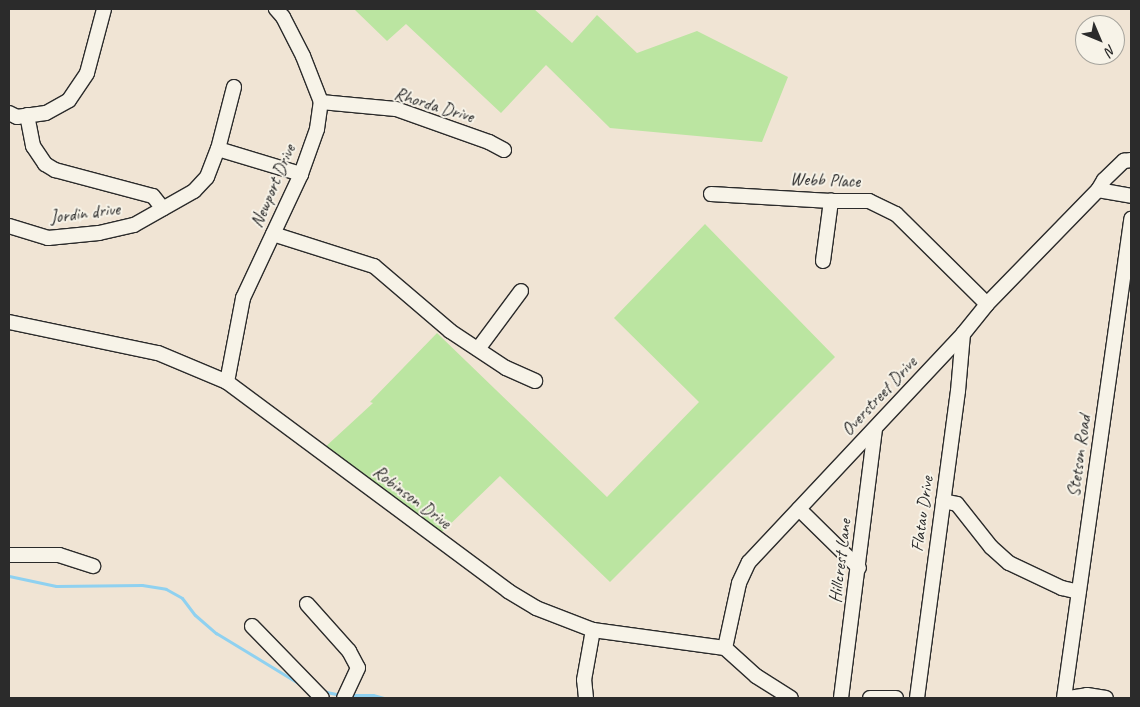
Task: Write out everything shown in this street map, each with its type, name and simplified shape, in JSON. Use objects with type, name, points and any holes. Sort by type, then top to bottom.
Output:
[{"type":"street","points":[[9,113],[17,117],[46,113],[69,100],[87,73],[104,9]]},
{"type":"street","name":"Newport Drive","points":[[226,382],[243,298],[301,174],[317,129],[321,102],[303,56],[283,17],[276,9]]},
{"type":"street","name":"Jordin drive","points":[[9,226],[48,238],[99,233],[134,226],[194,191],[206,177],[218,149],[234,87]]},
{"type":"street","name":"Rhorda Drive","points":[[321,102],[396,109],[490,142],[504,150]]},
{"type":"street","points":[[27,115],[33,146],[45,164],[55,170],[153,196],[163,209]]},
{"type":"street","points":[[218,149],[301,174]]},
{"type":"street","name":"Overstreet Drive","points":[[725,648],[739,583],[749,562],[875,429],[987,304],[1098,190],[1104,180],[1124,162],[1131,160]]},
{"type":"street","points":[[1098,190],[1131,196]]},
{"type":"street","name":"Webb Place","points":[[711,194],[831,201],[869,201],[896,214],[987,304]]},
{"type":"street","points":[[823,261],[831,201]]},
{"type":"street","name":"Stetson Road","points":[[1064,698],[1126,300],[1131,219]]},
{"type":"street","points":[[273,234],[374,266],[450,331],[506,368],[535,381]]},
{"type":"street","points":[[478,349],[521,291]]},
{"type":"street","name":"Robinson Drive","points":[[9,322],[158,353],[226,382],[508,591],[536,608],[593,630],[725,648]]},
{"type":"street","name":"Flatau Drive","points":[[917,698],[958,390],[962,334]]},
{"type":"street","name":"Hillcrest Lane","points":[[841,698],[859,568],[875,429]]},
{"type":"street","points":[[943,501],[957,504],[991,547],[1009,563],[1062,588],[1079,592]]},
{"type":"street","points":[[799,509],[859,568]]},
{"type":"street","points":[[9,555],[59,555],[93,566]]},
{"type":"street","points":[[307,604],[349,651],[358,668],[344,698]]},
{"type":"street","points":[[252,626],[322,698]]},
{"type":"street","points":[[586,698],[584,680],[593,630]]},
{"type":"street","points":[[725,648],[756,676],[791,698]]},
{"type":"street","points":[[1069,698],[1087,695],[1106,698]]},
{"type":"street","points":[[870,698],[896,698]]},
{"type":"green space","points":[[354,9],[534,9],[572,43],[597,15],[637,53],[697,31],[788,77],[762,142],[610,128],[546,65],[501,113],[406,24],[387,41]]},
{"type":"green space","points":[[705,224],[835,357],[610,582],[500,476],[440,534],[323,449],[373,403],[370,402],[437,333],[607,497],[699,402],[614,318]]},
{"type":"waterway","points":[[9,576],[56,586],[142,585],[166,589],[182,598],[195,615],[216,633],[300,684]]},
{"type":"waterway","points":[[322,691],[341,695]]},
{"type":"waterway","points":[[350,695],[373,695],[384,698]]}]
